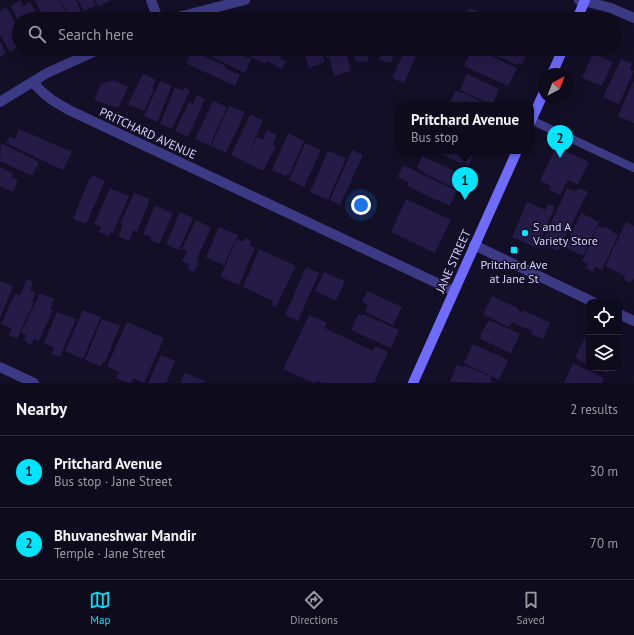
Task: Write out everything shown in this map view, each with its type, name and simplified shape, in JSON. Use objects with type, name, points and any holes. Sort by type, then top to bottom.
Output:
[{"type":"main road","points":[[579,12],[583,0]]},
{"type":"main road","points":[[555,68],[560,56]]},
{"type":"main road","points":[[534,114],[538,104]]},
{"type":"main road","name":"JANE STREET","points":[[413,383],[516,154]]},
{"type":"street","points":[[151,0],[155,12]]},
{"type":"street","points":[[198,12],[245,0]]},
{"type":"street","points":[[583,0],[620,12]]},
{"type":"street","points":[[622,13],[634,18]]},
{"type":"street","points":[[0,102],[47,73],[85,56]]},
{"type":"street","name":"PRITCHARD AVENUE","points":[[33,82],[41,92],[65,108],[454,290]]},
{"type":"street","points":[[474,246],[587,299]]},
{"type":"street","points":[[622,316],[634,322]]},
{"type":"street","points":[[0,367],[34,383]]},
{"type":"lane","points":[[534,121],[634,168]]},
{"type":"building","points":[[20,0],[23,6],[30,2],[36,12],[14,12],[11,6]]},
{"type":"building","points":[[35,0],[59,0],[66,12],[41,12]]},
{"type":"building","points":[[60,0],[76,0],[81,12],[67,12]]},
{"type":"building","points":[[78,0],[93,0],[96,5],[84,11]]},
{"type":"building","points":[[95,0],[111,0],[98,7]]},
{"type":"building","points":[[6,7],[12,17],[12,51],[10,52],[0,35],[0,11]]},
{"type":"building","points":[[469,8],[480,12],[467,12]]},
{"type":"building","points":[[0,41],[6,53],[0,57]]},
{"type":"building","points":[[190,56],[203,56],[226,66],[225,68],[240,75],[235,86],[186,63]]},
{"type":"building","points":[[244,56],[251,59],[245,73],[212,57]]},
{"type":"building","points":[[248,56],[281,56],[280,58],[286,61],[282,69],[267,61],[266,64]]},
{"type":"building","points":[[305,56],[323,56],[325,62],[309,68]]},
{"type":"building","points":[[326,56],[347,56],[351,71],[334,76],[329,57],[326,58]]},
{"type":"building","points":[[355,56],[369,56],[368,62],[355,61]]},
{"type":"building","points":[[380,56],[393,56],[391,63],[379,60]]},
{"type":"building","points":[[402,56],[416,56],[404,83],[392,78]]},
{"type":"building","points":[[469,56],[491,56],[517,68],[508,86],[464,66]]},
{"type":"building","points":[[497,56],[526,56],[522,64],[519,63],[517,65]]},
{"type":"building","points":[[592,56],[600,56],[613,62],[602,86],[582,78]]},
{"type":"building","points":[[621,59],[632,64],[630,70],[634,71],[619,104],[603,97]]},
{"type":"building","points":[[143,74],[156,80],[152,88],[154,89],[144,111],[128,104]]},
{"type":"building","points":[[467,74],[499,89],[493,102],[486,102],[460,90]]},
{"type":"building","points":[[113,80],[128,87],[118,108],[94,100],[101,84]]},
{"type":"building","points":[[634,80],[634,123],[618,116]]},
{"type":"building","points":[[160,81],[172,86],[157,122],[144,116]]},
{"type":"building","points":[[175,87],[183,91],[184,87],[190,90],[172,129],[160,124]]},
{"type":"building","points":[[455,91],[482,102],[450,102]]},
{"type":"building","points":[[197,95],[205,99],[188,137],[175,131],[189,102],[193,104]]},
{"type":"building","points":[[213,101],[227,107],[210,146],[195,139]]},
{"type":"building","points":[[229,106],[245,112],[226,153],[211,146]]},
{"type":"building","points":[[250,115],[263,120],[248,155],[257,137],[263,140],[267,130],[277,135],[273,145],[276,146],[263,171],[231,155]]},
{"type":"building","points":[[19,129],[72,152],[63,170],[6,143],[10,136],[15,139]]},
{"type":"building","points":[[288,133],[304,141],[289,175],[287,174],[286,176],[272,170]]},
{"type":"building","points":[[1,143],[39,162],[32,176],[0,161]]},
{"type":"building","points":[[305,143],[321,150],[304,187],[289,180]]},
{"type":"building","points":[[556,147],[589,162],[578,185],[568,180],[560,195],[549,190],[551,186],[540,181]]},
{"type":"building","points":[[352,150],[363,155],[340,205],[330,200]]},
{"type":"building","points":[[328,151],[346,158],[328,200],[310,192]]},
{"type":"building","points":[[441,154],[474,154],[469,165],[463,162],[462,164]]},
{"type":"building","points":[[422,156],[465,176],[458,190],[417,168]]},
{"type":"building","points":[[403,165],[457,191],[450,206],[407,186],[409,182],[398,177]]},
{"type":"building","points":[[0,167],[13,174],[12,177],[18,180],[13,192],[0,186]]},
{"type":"building","points":[[92,175],[105,181],[86,224],[73,219]]},
{"type":"building","points":[[110,188],[129,196],[113,233],[111,232],[109,236],[99,232],[101,227],[94,224]]},
{"type":"building","points":[[567,188],[576,192],[578,188],[588,192],[558,251],[542,243]]},
{"type":"building","points":[[134,193],[150,199],[137,232],[134,230],[129,241],[118,236],[123,225],[120,224]]},
{"type":"building","points":[[406,199],[451,220],[435,253],[391,232]]},
{"type":"building","points":[[527,202],[546,210],[548,204],[555,207],[537,248],[512,237]]},
{"type":"building","points":[[155,205],[173,214],[159,244],[150,240],[151,237],[143,234]]},
{"type":"building","points":[[180,212],[193,218],[179,250],[166,244]]},
{"type":"building","points":[[581,213],[599,222],[583,256],[565,247]]},
{"type":"building","points":[[196,220],[211,228],[198,256],[197,261],[199,262],[194,272],[188,269],[189,264],[182,261],[187,251],[182,249]]},
{"type":"building","points":[[626,222],[634,226],[634,280],[633,279],[630,283],[624,280],[626,274],[625,276],[605,266]]},
{"type":"building","points":[[598,226],[603,228],[604,226],[618,235],[602,270],[595,267],[593,272],[586,268],[588,264],[582,261]]},
{"type":"building","points":[[219,227],[238,235],[224,265],[206,257]]},
{"type":"building","points":[[245,238],[251,241],[249,245],[255,248],[239,285],[220,277],[237,239],[244,242]]},
{"type":"building","points":[[259,249],[296,266],[276,307],[271,305],[273,301],[243,287]]},
{"type":"building","points":[[306,267],[319,273],[298,321],[285,315]]},
{"type":"building","points":[[324,272],[345,281],[336,301],[315,291]]},
{"type":"building","points":[[27,279],[33,282],[30,290],[36,293],[32,301],[34,302],[17,339],[9,335],[12,329],[1,324],[15,294],[20,295]]},
{"type":"building","points":[[0,281],[13,286],[0,319]]},
{"type":"building","points":[[367,291],[402,307],[393,325],[365,312],[368,305],[362,302]]},
{"type":"building","points":[[40,293],[54,299],[50,309],[53,310],[39,341],[34,339],[31,345],[24,341],[26,335],[21,333]]},
{"type":"building","points":[[492,296],[518,308],[518,310],[522,312],[523,310],[550,323],[543,339],[531,334],[532,331],[512,322],[509,327],[483,314]]},
{"type":"building","points":[[83,310],[101,317],[83,359],[65,351]]},
{"type":"building","points":[[57,312],[76,319],[60,357],[51,354],[54,348],[44,343]]},
{"type":"building","points":[[358,314],[362,316],[363,314],[399,330],[391,348],[351,330]]},
{"type":"building","points":[[309,315],[327,323],[325,328],[373,351],[375,346],[388,352],[374,383],[322,383],[318,381],[313,383],[283,369]]},
{"type":"building","points":[[102,319],[120,326],[105,362],[103,362],[101,367],[85,360]]},
{"type":"building","points":[[489,320],[520,334],[511,353],[480,339],[482,336],[480,335]]},
{"type":"building","points":[[127,322],[164,338],[144,383],[134,378],[131,383],[128,383],[116,378],[119,372],[107,366]]},
{"type":"building","points":[[584,338],[586,339],[586,364],[575,358]]},
{"type":"building","points":[[473,344],[508,360],[499,380],[464,363]]},
{"type":"building","points":[[161,355],[175,361],[166,383],[148,383]]},
{"type":"building","points":[[573,363],[586,369],[586,371],[590,371],[604,378],[602,383],[564,383]]},
{"type":"building","points":[[457,365],[464,367],[464,365],[492,377],[490,381],[495,383],[450,382]]},
{"type":"building","points":[[185,373],[205,381],[204,383],[180,383]]},
{"type":"place","name":"Bhuvaneshwar Mandir","points":[[560,158]]},
{"type":"place","name":"Pritchard Avenue","points":[[465,200]]},
{"type":"place","name":"S and A Variety Store","points":[[525,233]]},
{"type":"place","name":"Pritchard Ave at Jane St","points":[[514,250]]}]
